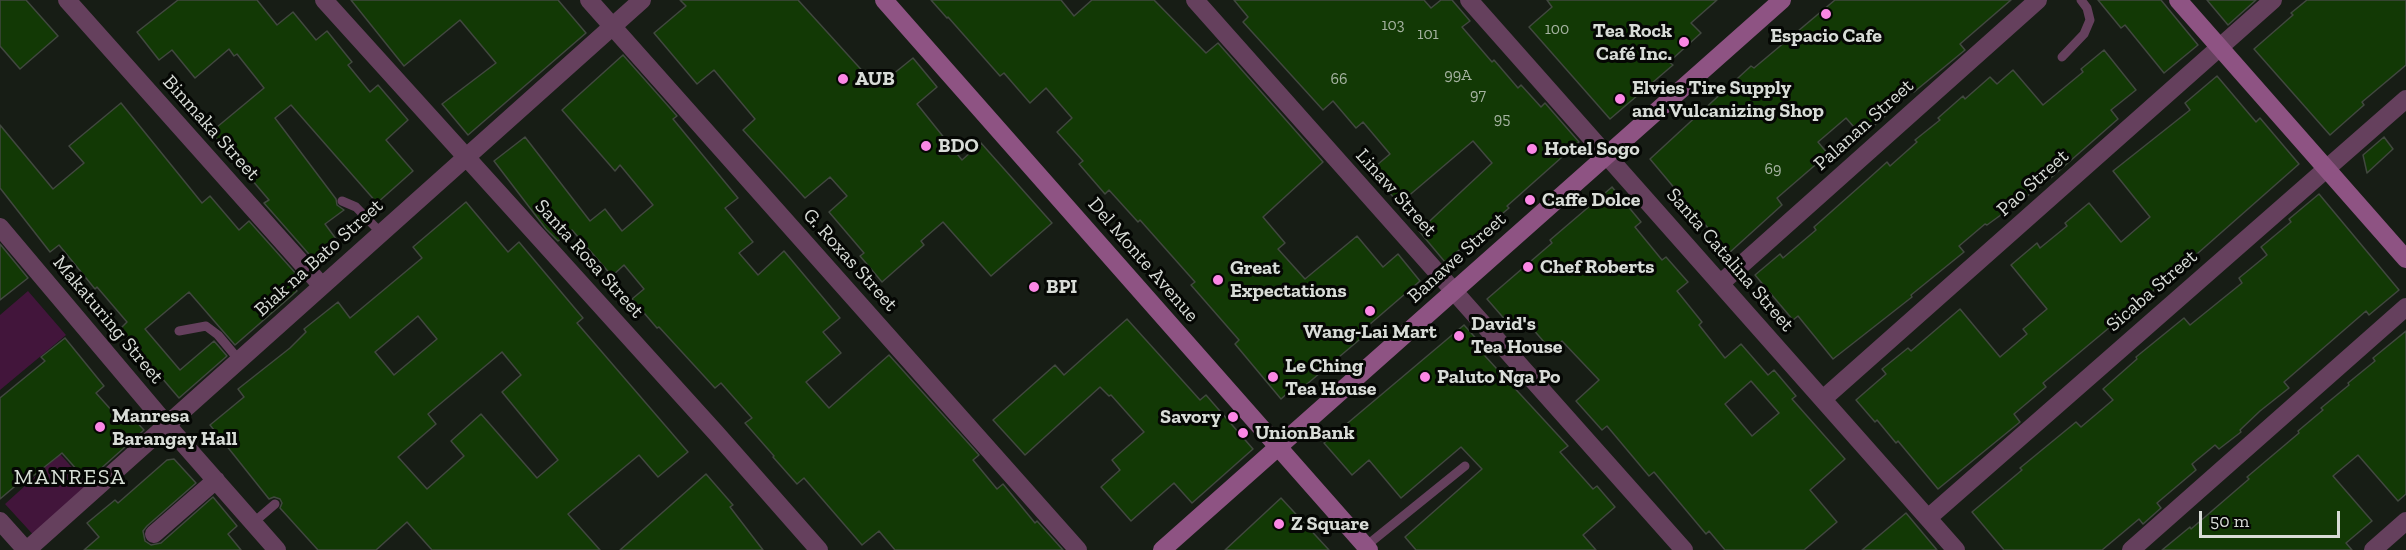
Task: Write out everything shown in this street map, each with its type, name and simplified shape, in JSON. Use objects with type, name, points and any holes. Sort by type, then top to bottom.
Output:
[{"type":"main road","name":"Del Monte Avenue","points":[[884,0],[1368,548]]},
{"type":"main road","name":"Banawe Street","points":[[1162,550],[1782,0]]},
{"type":"main road","points":[[2178,0],[2406,259]]},
{"type":"street","name":"Binmaka Street","points":[[67,0],[322,286]]},
{"type":"street","name":"Santa Rosa Street","points":[[324,0],[466,157],[810,547]]},
{"type":"street","name":"G. Roxas Street","points":[[589,0],[1078,550]]},
{"type":"street","name":"Biak na Bato Street","points":[[27,550],[642,0]]},
{"type":"street","name":"Linaw Street","points":[[1195,0],[1684,550]]},
{"type":"street","name":"Palanan Street","points":[[1721,283],[2038,0]]},
{"type":"street","name":"Pao Street","points":[[1823,399],[2273,0]]},
{"type":"street","name":"Santa Catalina Street","points":[[1473,1],[1575,128],[1606,154],[1956,550]]},
{"type":"street","name":"Sicaba Street","points":[[1928,518],[2406,99]]},
{"type":"street","name":"Makaturing Street","points":[[0,227],[167,425],[277,550]]},
{"type":"street","points":[[2131,550],[2406,307]]},
{"type":"street","points":[[154,534],[216,480]]},
{"type":"street","points":[[0,521],[27,550]]},
{"type":"street","points":[[2373,550],[2406,521]]},
{"type":"lane","points":[[2062,57],[2084,34],[2090,20],[2087,8],[2081,0]]},
{"type":"lane","points":[[342,201],[356,207],[381,233]]},
{"type":"lane","points":[[179,331],[206,326],[218,335],[239,360]]},
{"type":"lane","points":[[1368,548],[1465,466]]},
{"type":"lane","points":[[253,523],[275,504]]},
{"type":"shaded area","points":[[28,291],[66,335],[0,390],[0,315]]},
{"type":"shaded area","points":[[60,454],[93,491],[38,540],[5,504]]},
{"type":"building","points":[[0,0],[26,0],[58,36],[20,69],[0,46]]},
{"type":"building","points":[[178,0],[257,0],[277,25],[293,12],[316,40],[327,31],[352,62],[348,65],[370,92],[378,85],[408,120],[386,140],[413,171],[377,203],[291,105],[275,118],[336,199],[337,205],[344,210],[325,224],[339,243],[315,261],[264,203],[269,200],[211,132],[264,88],[237,54],[234,56],[229,49],[195,78],[172,50],[159,60],[137,32]]},
{"type":"building","points":[[351,0],[558,0],[586,33],[468,135],[442,104],[496,63],[460,20],[404,66]]},
{"type":"building","points":[[680,0],[798,0],[877,87],[913,58],[937,87],[917,104],[962,160],[981,143],[1052,223],[991,276],[943,222],[921,241],[924,245],[882,282],[860,256],[864,253],[829,212],[847,196],[830,177],[805,198],[743,130],[755,119],[714,70],[697,84],[654,33],[686,6]]},
{"type":"building","points":[[931,0],[1061,0],[1074,16],[1092,0],[1154,0],[1206,53],[1218,43],[1323,162],[1263,217],[1285,243],[1278,249],[1305,279],[1357,236],[1383,267],[1398,254],[1420,281],[1362,331],[1365,335],[1294,395],[1291,390],[1281,399],[1235,344],[1239,340],[1191,285],[1195,282],[1140,220],[1138,222],[1109,190],[1105,194],[1079,164],[1083,161],[1057,132],[1072,118],[1046,88],[1030,103],[1004,73],[1000,76]]},
{"type":"building","points":[[1234,0],[1424,0],[1431,8],[1441,0],[1452,0],[1470,21],[1462,27],[1492,62],[1494,60],[1518,88],[1521,85],[1541,107],[1545,103],[1579,142],[1507,206],[1509,208],[1445,262],[1419,231],[1492,163],[1473,141],[1399,204],[1371,170],[1390,154],[1363,122],[1356,128],[1333,101],[1323,110],[1243,22],[1248,17]]},
{"type":"building","points":[[1547,0],[1717,0],[1691,23],[1701,33],[1669,62],[1673,65],[1610,119],[1529,27],[1552,7]]},
{"type":"building","points":[[1835,0],[2011,0],[1960,44],[1965,50],[1914,92],[1911,89],[1862,136],[1846,118],[1818,142],[1828,154],[1777,198],[1782,205],[1729,253],[1650,159],[1751,66],[1754,68]]},
{"type":"building","points":[[2098,0],[2161,0],[2198,45],[2164,73],[2125,25],[2121,28]]},
{"type":"building","points":[[2207,0],[2256,0],[2228,25]]},
{"type":"building","points":[[2307,0],[2406,0],[2406,65],[2362,102],[2364,105],[2330,135],[2254,49]]},
{"type":"building","points":[[2104,50],[2136,90],[2111,110],[2118,119],[2045,183],[1987,225],[1985,224],[1959,246],[1964,252],[1911,295],[1912,297],[1833,359],[1798,316],[1793,320],[1755,275],[1780,254],[1783,258],[1816,230],[1814,227],[1887,162],[1890,166],[1917,142],[1915,140],[1940,120],[1938,118],[1990,77],[1997,84],[2013,70],[2043,105],[2083,72],[2081,69]]},
{"type":"building","points":[[623,55],[677,116],[673,119],[738,198],[725,208],[753,242],[739,253],[758,275],[784,251],[840,318],[823,332],[841,353],[806,382],[829,408],[889,355],[979,455],[973,460],[997,489],[1003,484],[1035,523],[1037,521],[1063,550],[895,550],[879,531],[862,545],[804,478],[797,484],[773,457],[745,423],[752,418],[721,383],[715,388],[632,299],[644,289],[624,265],[612,276],[572,230],[558,241],[546,229],[494,161],[525,137],[590,221],[605,209],[622,231],[653,205],[620,165],[615,171],[562,110]]},
{"type":"building","points":[[2217,76],[2256,122],[2260,118],[2299,164],[2189,261],[2043,383],[2046,387],[2014,414],[2020,422],[1938,489],[1898,441],[1896,443],[1856,400],[1886,374],[1882,369],[1908,348],[1911,351],[1960,309],[2000,357],[2027,334],[2023,329],[2047,309],[2011,265],[2037,243],[2040,248],[2067,226],[2065,223],[2089,203],[2121,242],[2150,217],[2113,171],[2190,110],[2185,103]]},
{"type":"building","points":[[121,103],[202,203],[210,196],[239,230],[249,221],[298,276],[290,282],[297,291],[235,345],[189,292],[145,329],[180,370],[214,341],[227,356],[179,398],[120,329],[127,322],[97,287],[95,289],[59,245],[50,252],[0,188],[0,125],[53,189],[84,163],[69,146]]},
{"type":"building","points":[[2384,137],[2393,149],[2367,173],[2363,155]]},
{"type":"building","points":[[1612,187],[1641,222],[1635,227],[1662,260],[1666,257],[1688,282],[1677,291],[1702,322],[1699,325],[1725,358],[1741,344],[1768,375],[1774,370],[1796,396],[1792,399],[1845,459],[1810,490],[1837,522],[1804,550],[1725,550],[1709,531],[1706,534],[1654,472],[1649,476],[1607,426],[1602,430],[1576,401],[1599,380],[1562,341],[1551,350],[1525,320],[1514,330],[1487,299],[1552,243],[1550,240]],"holes":[[[1751,381],[1779,413],[1752,436],[1725,404]]]},
{"type":"building","points":[[2319,194],[2399,290],[2369,315],[2366,311],[2284,382],[2289,388],[2260,411],[2240,430],[2241,432],[2219,449],[2215,445],[2192,464],[2196,470],[2157,503],[2161,508],[2143,524],[2139,519],[2102,550],[2004,550],[1972,512],[2022,470],[2020,468],[2076,422],[2081,427],[2113,400],[2103,389],[2137,359],[2136,357],[2184,318],[2190,325],[2242,283],[2239,278],[2267,255],[2261,247]]},
{"type":"building","points":[[466,202],[508,252],[519,242],[583,318],[577,323],[688,452],[658,477],[639,455],[568,514],[600,550],[432,550],[407,522],[376,550],[318,550],[280,508],[282,503],[280,499],[274,497],[269,499],[210,425],[244,397],[238,389],[290,348],[306,332],[304,329],[338,302],[350,318],[422,258],[413,247]],"holes":[[[418,316],[437,339],[394,375],[375,352]],[[502,352],[521,375],[502,392],[558,460],[537,478],[481,414],[451,441],[464,456],[427,489],[398,457],[436,424],[428,414]]]},
{"type":"building","points":[[0,244],[28,278],[0,300]]},
{"type":"building","points":[[1127,319],[1200,400],[1206,395],[1253,449],[1192,503],[1174,483],[1131,521],[1101,487],[1120,470],[1112,460],[1144,432],[1111,395],[1109,396],[1100,387],[1025,455],[993,420],[1055,365],[1064,375]]},
{"type":"building","points":[[1464,325],[1489,353],[1485,356],[1568,446],[1560,452],[1593,489],[1597,486],[1615,507],[1583,535],[1596,550],[1416,550],[1405,537],[1482,469],[1461,447],[1401,498],[1369,460],[1352,475],[1324,443]]},
{"type":"building","points":[[2406,331],[2406,494],[2398,501],[2358,455],[2333,476],[2372,521],[2346,543],[2352,550],[2162,550],[2190,527],[2191,529],[2249,479],[2247,477],[2299,433],[2298,431],[2323,410],[2321,408],[2375,361],[2373,358]]},
{"type":"building","points":[[65,338],[104,386],[96,393],[122,422],[130,415],[144,430],[87,481],[62,453],[22,485],[20,482],[0,499],[0,398],[45,361],[41,357]]},
{"type":"building","points":[[174,459],[196,483],[147,526],[143,531],[145,541],[151,545],[161,543],[213,497],[237,526],[228,534],[241,550],[84,550],[99,537],[87,523],[115,500],[118,503],[167,460]]},
{"type":"building","points":[[706,474],[733,505],[730,507],[763,550],[620,550]]},
{"type":"building","name":"Z Square","points":[[1281,498],[1329,550],[1225,550]]},
{"type":"building","points":[[1906,513],[1937,550],[1862,550]]},
{"type":"place","name":"Espacio Cafe","points":[[1826,14]]},
{"type":"place","name":"Tea Rock Café Inc.","points":[[1684,42]]},
{"type":"place","name":"AUB","points":[[843,79]]},
{"type":"place","name":"Elvies Tire Supply and Vulcanizing Shop","points":[[1620,99]]},
{"type":"place","name":"BDO","points":[[926,146]]},
{"type":"place","name":"Hotel Sogo","points":[[1532,149]]},
{"type":"place","name":"Caffe Dolce","points":[[1530,200]]},
{"type":"place","name":"Chef Roberts","points":[[1528,267]]},
{"type":"place","name":"Great Expectations","points":[[1218,280]]},
{"type":"place","name":"BPI","points":[[1034,287]]},
{"type":"place","name":"Wang-Lai Mart","points":[[1370,311]]},
{"type":"place","name":"David's Tea House","points":[[1459,336]]},
{"type":"place","name":"Le Ching Tea House","points":[[1273,377]]},
{"type":"place","name":"Paluto Nga Po","points":[[1425,377]]},
{"type":"place","name":"Savory","points":[[1233,417]]},
{"type":"place","name":"Manresa Barangay Hall","points":[[100,427]]},
{"type":"place","name":"UnionBank","points":[[1243,433]]},
{"type":"place","name":"Z Square","points":[[1279,524]]},
{"type":"district","name":"MANRESA","points":[[70,478]]}]
